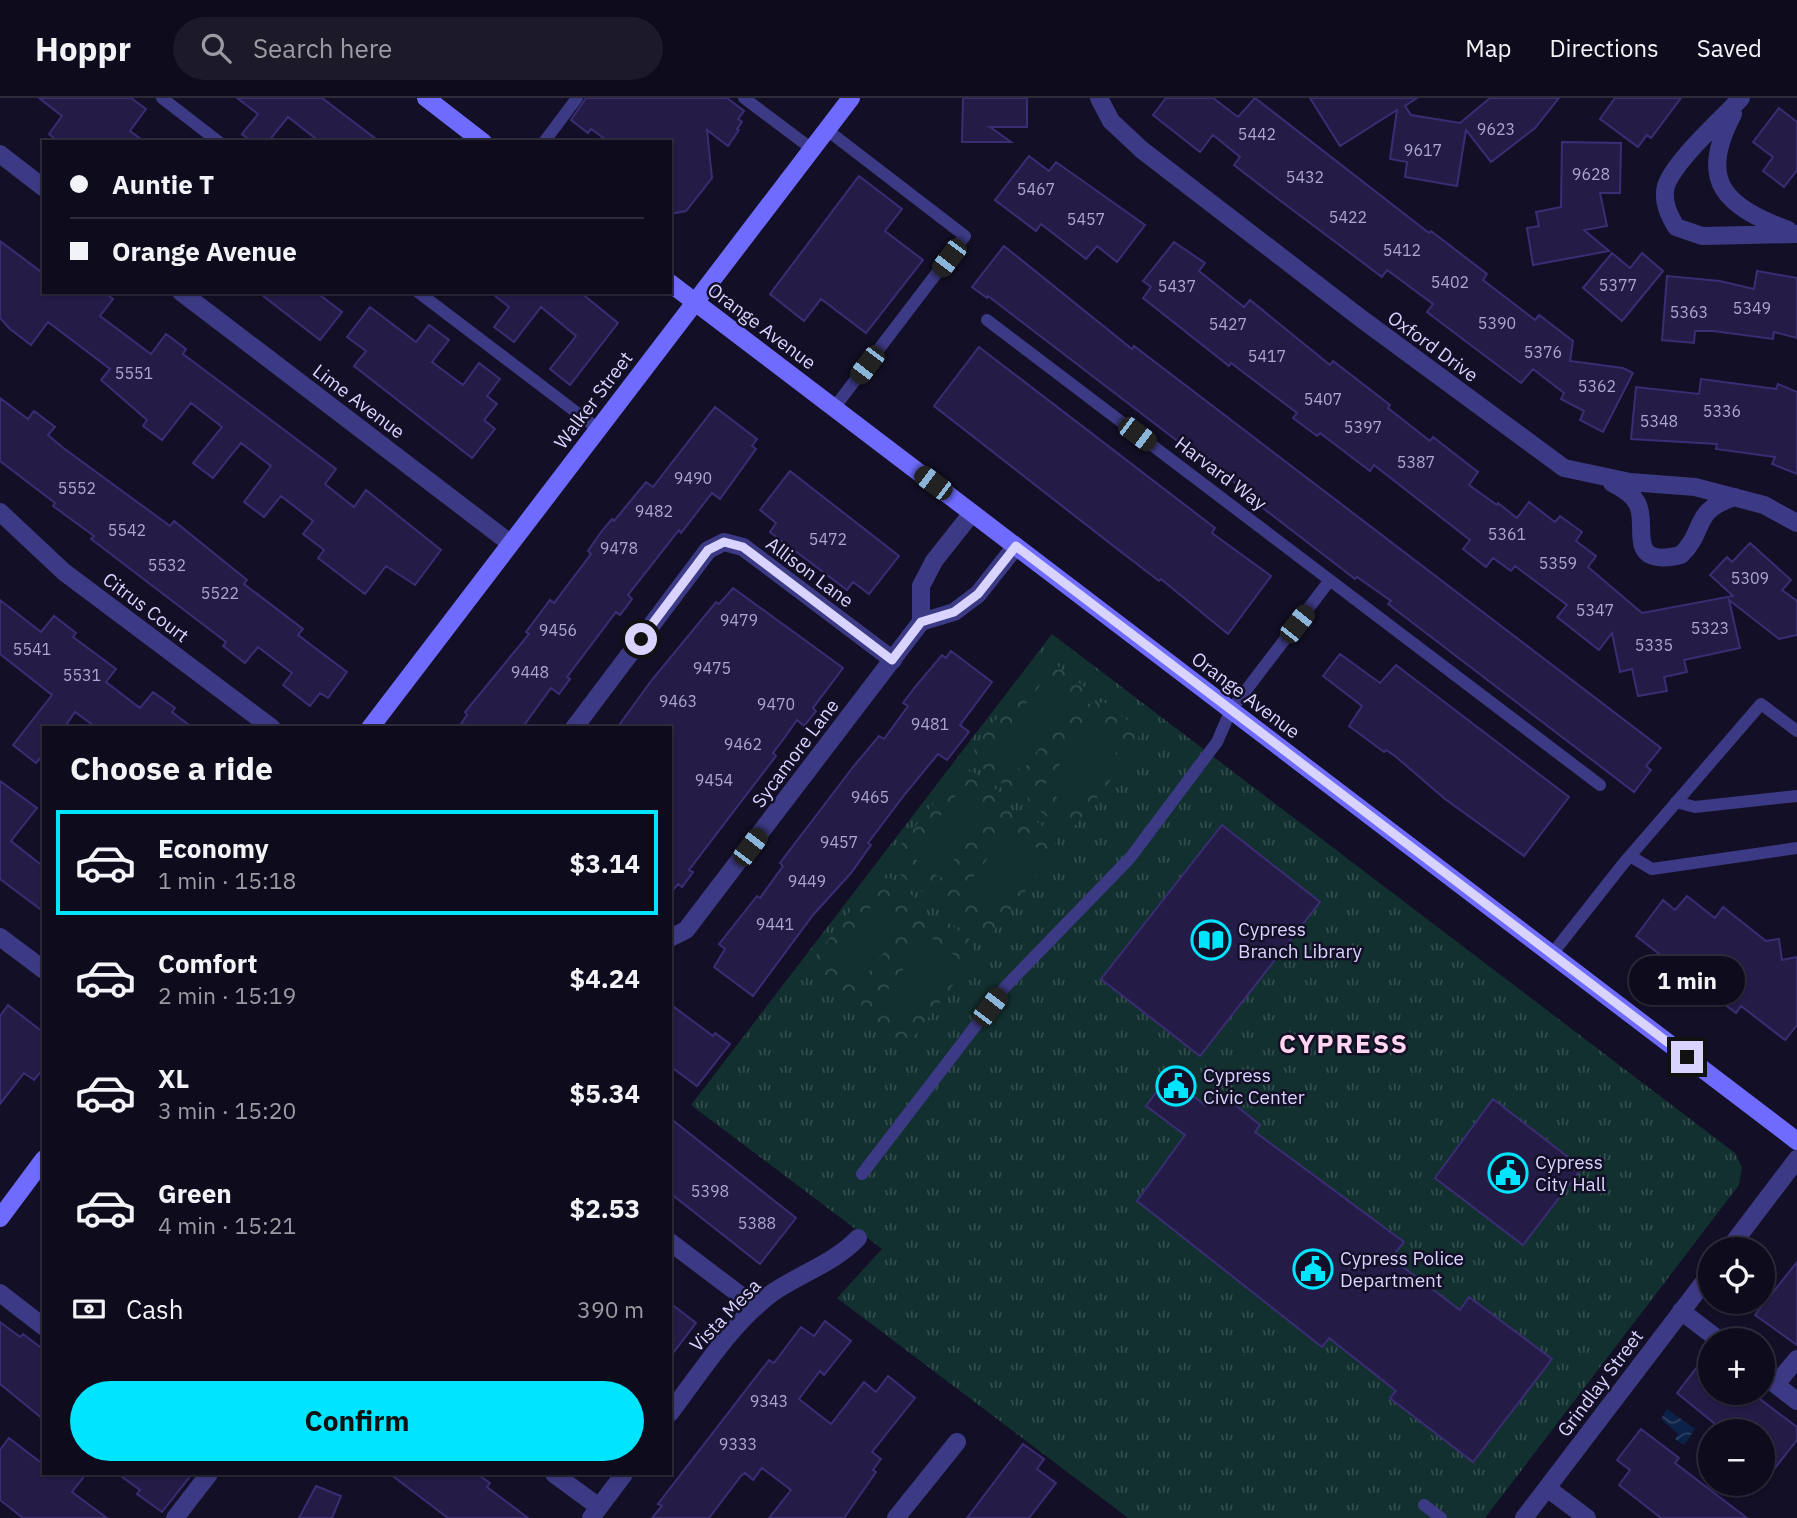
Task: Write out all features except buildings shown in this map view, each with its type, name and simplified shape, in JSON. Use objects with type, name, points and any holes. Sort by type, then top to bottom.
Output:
[{"type":"main road","name":"Walker Street","points":[[372,726],[851,98]]},
{"type":"main road","points":[[428,99],[480,140]]},
{"type":"main road","name":"Orange Avenue","points":[[672,284],[1797,1141]]},
{"type":"main road","points":[[0,1218],[42,1162]]},
{"type":"street","name":"Oxford Drive","points":[[1099,98],[1111,121],[1142,150],[1363,320],[1564,468],[1630,482],[1695,487],[1764,505],[1797,523]]},
{"type":"street","points":[[1742,98],[1679,163],[1666,186],[1666,208],[1676,227],[1702,236],[1796,233]]},
{"type":"street","points":[[1742,98],[1724,134],[1717,163],[1719,181],[1740,210],[1796,233]]},
{"type":"street","points":[[0,154],[42,186]]},
{"type":"street","name":"Lime Avenue","points":[[184,294],[510,543]]},
{"type":"street","points":[[1599,476],[1633,496],[1639,507],[1639,538],[1644,549],[1656,556],[1681,555],[1690,546],[1704,513],[1715,504],[1735,497]]},
{"type":"street","name":"Citrus Court","points":[[0,512],[64,572],[269,726]]},
{"type":"street","points":[[972,513],[934,561],[921,586],[921,622],[954,612],[978,594],[1016,546]]},
{"type":"street","name":"Allison Lane","points":[[575,726],[708,550],[724,542],[743,547],[892,660]]},
{"type":"street","name":"Sycamore Lane","points":[[672,938],[687,930],[921,622]]},
{"type":"street","points":[[0,937],[42,968]]},
{"type":"street","points":[[1738,1237],[1797,1159]]},
{"type":"street","name":"Vista Mesa","points":[[672,1410],[716,1352],[756,1307],[774,1292],[837,1258],[858,1238]]},
{"type":"street","points":[[672,1244],[756,1307]]},
{"type":"street","name":"Grindlay Street","points":[[1524,1518],[1698,1289]]},
{"type":"street","points":[[0,1293],[42,1325]]},
{"type":"street","points":[[1681,1311],[1703,1328]]},
{"type":"street","points":[[1775,1375],[1797,1359]]},
{"type":"street","points":[[1775,1384],[1797,1401]]},
{"type":"street","points":[[897,1518],[957,1442]]},
{"type":"street","points":[[175,1518],[208,1475]]},
{"type":"street","points":[[555,1475],[595,1513],[623,1475]]},
{"type":"street","points":[[1547,1488],[1587,1518]]},
{"type":"lane","points":[[162,98],[216,140]]},
{"type":"lane","points":[[546,140],[577,98]]},
{"type":"lane","points":[[744,98],[812,149]]},
{"type":"lane","points":[[827,130],[965,236],[834,408]]},
{"type":"lane","points":[[421,294],[597,429]]},
{"type":"lane","name":"Harvard Way","points":[[987,320],[1600,785]]},
{"type":"lane","points":[[862,1174],[1006,986],[1130,858],[1217,742],[1231,710],[1330,580]]},
{"type":"lane","points":[[1552,954],[1630,856],[1761,704],[1797,731]]},
{"type":"lane","points":[[1676,802],[1695,807],[1797,796]]},
{"type":"lane","points":[[1630,856],[1652,869],[1797,848]]},
{"type":"lane","points":[[1424,1505],[1441,1518]]},
{"type":"green space","name":"Cypress Civic Center","points":[[1052,634],[1735,1153],[1742,1167],[1739,1185],[1485,1518],[1128,1518],[837,1298],[882,1249],[691,1105]]},
{"type":"green space","points":[[1054,663],[1088,690],[1089,704],[1104,702],[1138,729],[1139,743],[1076,825],[1061,827],[1029,803],[1025,787],[1010,789],[977,764],[974,747],[1038,666]]},
{"type":"green space","points":[[1042,683],[1072,706],[1022,771],[992,748]]},
{"type":"green space","points":[[1093,721],[1123,744],[1073,809],[1043,787]]},
{"type":"green space","points":[[972,771],[1005,796],[1008,811],[1022,810],[1055,836],[1056,852],[992,933],[978,936],[946,910],[943,895],[928,896],[895,871],[892,856],[957,773]]},
{"type":"green space","points":[[960,790],[990,813],[940,878],[910,855]]},
{"type":"green space","points":[[1011,828],[1041,851],[991,916],[961,893]]},
{"type":"green space","points":[[890,878],[923,904],[925,919],[940,916],[973,942],[974,957],[912,1039],[896,1042],[863,1017],[861,1002],[846,1004],[812,978],[811,962],[874,880]]},
{"type":"green space","points":[[878,898],[908,921],[858,986],[828,962]]},
{"type":"green space","points":[[929,936],[959,959],[908,1023],[879,1001]]},
{"type":"water","points":[[1667,1409],[1695,1429],[1684,1445],[1675,1439],[1678,1434],[1661,1419]]},
{"type":"place","name":"Cypress Branch Library","points":[[1211,940]]},
{"type":"place","name":"Cypress Civic Center","points":[[1176,1086]]},
{"type":"place","name":"Cypress City Hall","points":[[1508,1173]]},
{"type":"place","name":"Cypress Police Department","points":[[1313,1269]]},
{"type":"district","name":"CYPRESS","points":[[1344,1044]]},
{"type":"route","points":[[641,639],[708,550],[724,542],[743,547],[892,660],[921,622],[954,612],[978,594],[1016,546],[1687,1057]]}]
